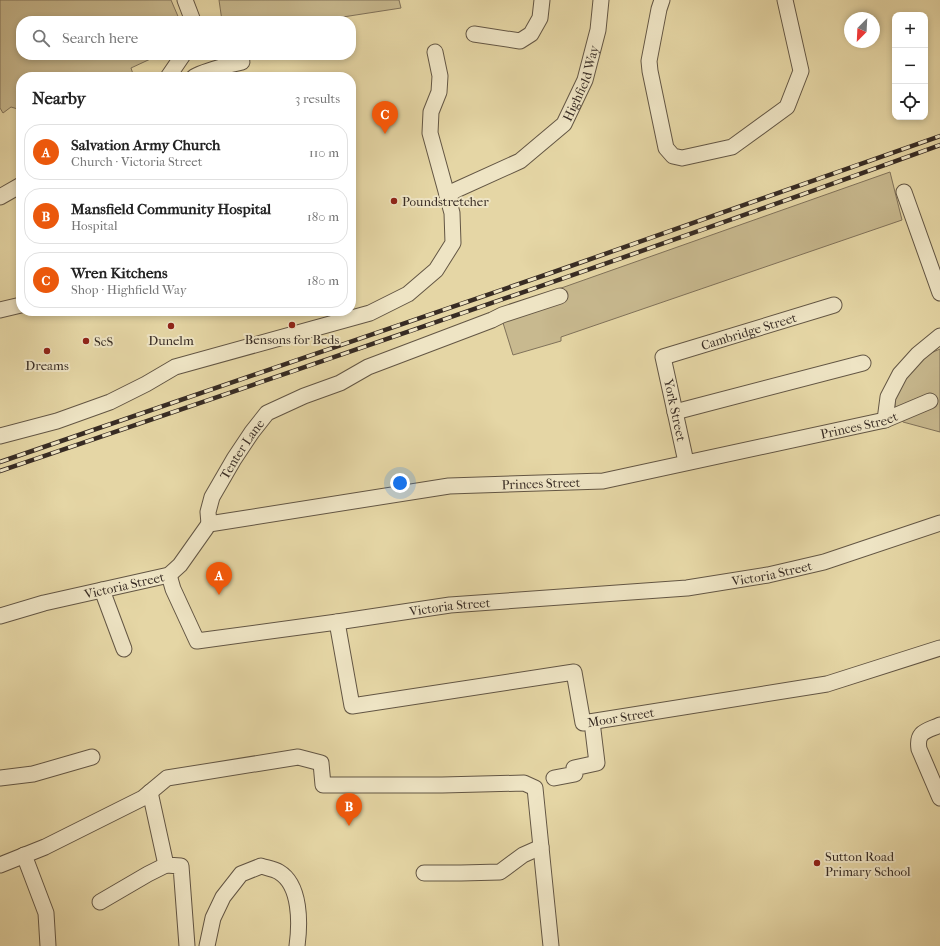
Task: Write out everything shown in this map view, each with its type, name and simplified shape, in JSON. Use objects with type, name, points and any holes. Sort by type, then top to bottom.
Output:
[{"type":"street","points":[[185,0],[190,16]]},
{"type":"street","points":[[474,34],[520,41],[531,34],[540,18],[542,0]]},
{"type":"street","name":"Highfield Way","points":[[447,196],[456,190],[520,161],[564,124],[585,80],[598,30],[601,0]]},
{"type":"street","points":[[660,5],[649,61],[650,71],[666,148],[673,156],[682,158],[732,147],[787,106],[801,70],[785,0]]},
{"type":"street","points":[[0,436],[57,421],[110,402],[146,384],[175,367],[370,313],[408,294],[436,270],[453,243],[452,213],[430,133],[431,112],[439,92],[440,76],[435,52]]},
{"type":"street","points":[[171,72],[180,60]]},
{"type":"street","points":[[207,72],[242,62]]},
{"type":"street","points":[[0,197],[16,188]]},
{"type":"street","points":[[904,192],[940,293]]},
{"type":"street","name":"Tenter Lane","points":[[209,524],[208,512],[212,497],[234,459],[267,413],[304,396],[340,383],[368,367],[502,315],[560,296]]},
{"type":"street","name":"Cambridge Street","points":[[664,357],[834,305]]},
{"type":"street","points":[[0,310],[16,306]]},
{"type":"street","points":[[885,420],[888,396],[900,374],[918,354],[940,336]]},
{"type":"street","name":"York Street","points":[[664,357],[686,462]]},
{"type":"street","points":[[675,412],[863,363]]},
{"type":"street","name":"Princes Street","points":[[209,524],[449,486],[604,481],[885,420],[930,401]]},
{"type":"street","name":"Victoria Street","points":[[0,616],[44,603],[169,575],[173,589],[197,641],[450,605],[702,586],[768,575],[824,562],[940,523]]},
{"type":"street","points":[[169,575],[180,565],[209,524]]},
{"type":"street","points":[[102,590],[124,649]]},
{"type":"street","name":"Moor Street","points":[[337,622],[352,706],[574,672],[583,723],[827,684],[940,648]]},
{"type":"street","points":[[554,778],[575,774],[574,768],[597,763],[592,722]]},
{"type":"street","points":[[940,725],[925,732],[921,735],[918,741],[919,749],[940,798]]},
{"type":"street","points":[[0,864],[52,844],[143,798],[167,778],[298,757],[321,763],[323,785],[524,783],[535,788],[551,946]]},
{"type":"street","points":[[0,778],[32,774],[92,758]]},
{"type":"street","points":[[150,792],[166,865]]},
{"type":"street","points":[[424,873],[461,874],[500,872],[523,855],[542,847]]},
{"type":"street","points":[[24,855],[46,913],[48,946]]},
{"type":"street","points":[[100,902],[166,865],[181,866],[187,946]]},
{"type":"street","points":[[207,946],[213,918],[223,897],[241,874],[261,866],[279,872],[291,884],[298,902],[299,936],[297,946]]},
{"type":"shaded area","points":[[0,0],[171,0],[178,16],[16,16],[16,60],[148,60],[131,68],[132,72],[16,72],[16,108],[11,107],[3,113],[0,108]]},
{"type":"shaded area","points":[[219,0],[399,0],[401,8],[349,16],[221,16]]},
{"type":"shaded area","points":[[890,172],[902,220],[561,337],[561,341],[513,355],[499,310]]},
{"type":"shaded area","points":[[940,349],[940,432],[903,422],[895,410],[895,395],[904,377],[922,357]]},
{"type":"railway","points":[[0,462],[548,274],[940,136]]},
{"type":"railway","points":[[0,471],[588,270],[940,145]]},
{"type":"place","name":"Wren Kitchens","points":[[385,134]]},
{"type":"place","name":"Poundstretcher","points":[[394,201]]},
{"type":"place","name":"Bensons for Beds","points":[[292,325]]},
{"type":"place","name":"Dunelm","points":[[171,326]]},
{"type":"place","name":"ScS","points":[[86,341]]},
{"type":"place","name":"Dreams","points":[[47,351]]},
{"type":"place","name":"Salvation Army Church","points":[[219,595]]},
{"type":"place","name":"Mansfield Community Hospital","points":[[349,826]]},
{"type":"place","name":"Sutton Road Primary School","points":[[817,863]]}]
